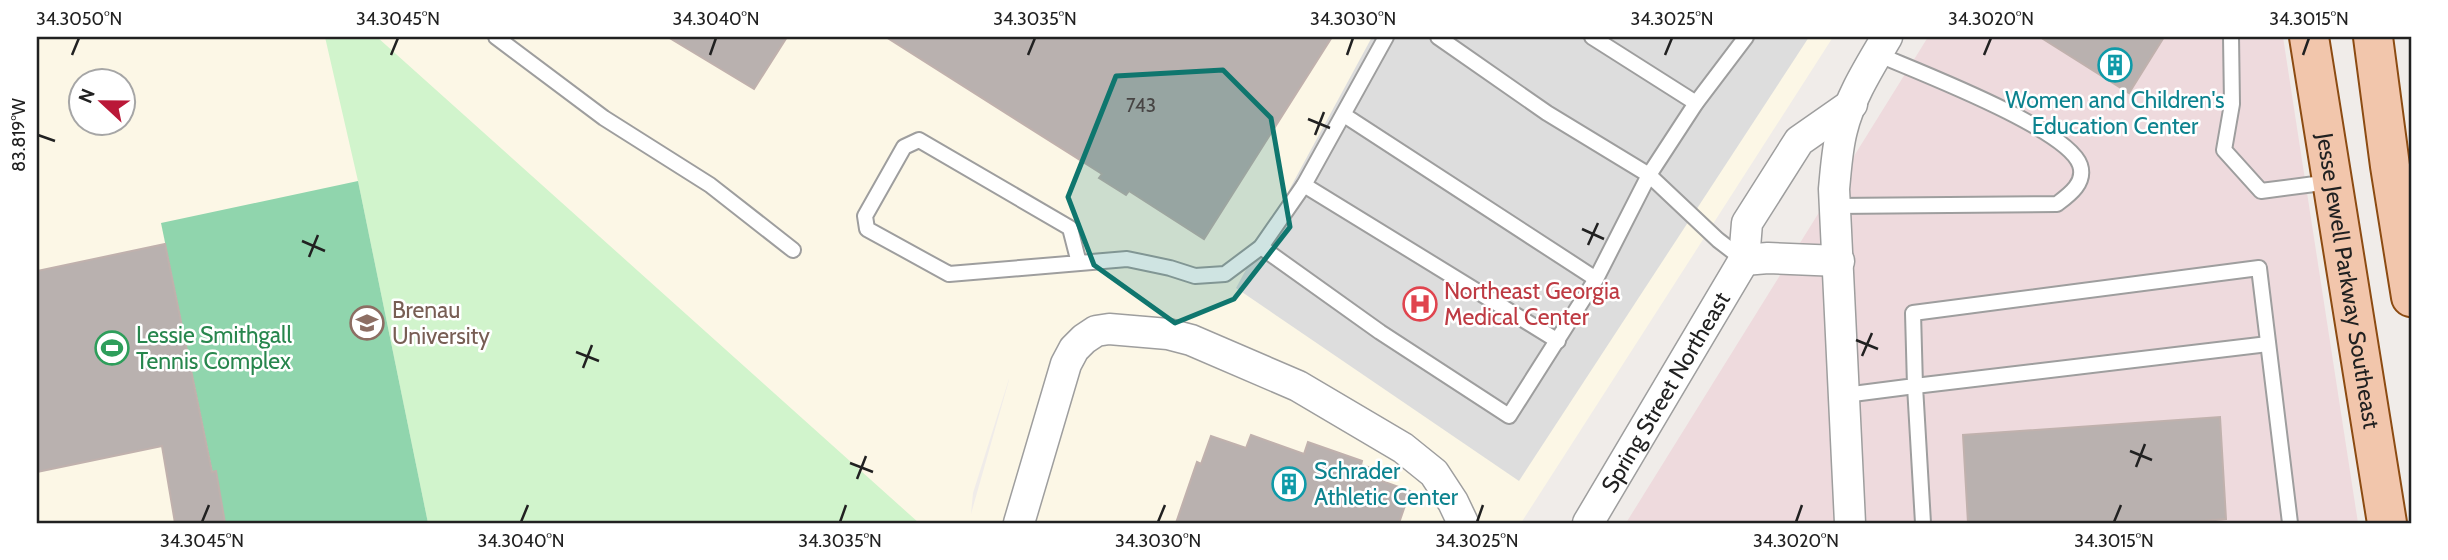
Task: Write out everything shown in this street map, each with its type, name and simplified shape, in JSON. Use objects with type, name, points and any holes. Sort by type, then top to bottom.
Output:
[{"type":"main road","name":"Jesse Jewell Parkway Southeast","points":[[2309,37],[2387,523]]},
{"type":"main road","points":[[2373,37],[2411,297]]},
{"type":"street","name":"Spring Street Northeast","points":[[1588,523],[1744,260],[1747,223],[1799,142],[1852,104],[1882,46]]},
{"type":"street","points":[[1850,523],[1835,206],[1837,153],[1852,104]]},
{"type":"street","points":[[1744,260],[1768,258],[1839,261]]},
{"type":"street","points":[[1018,523],[1066,364],[1074,349],[1084,339],[1096,331],[1109,329],[1168,334],[1191,340],[1298,386],[1403,448],[1434,474],[1463,523]]},
{"type":"lane","points":[[496,37],[604,118],[710,185],[793,250]]},
{"type":"lane","points":[[1079,263],[1070,228],[919,140],[904,147],[865,216],[867,229],[948,274],[1127,259],[1195,276],[1225,274],[1261,247],[1304,185],[1386,37]]},
{"type":"lane","points":[[1438,37],[1547,113],[1649,175],[1718,240],[1744,260]]},
{"type":"lane","points":[[1592,37],[1696,103]]},
{"type":"lane","points":[[1261,247],[1380,332],[1509,416],[1596,279],[1649,175],[1696,103],[1746,37]]},
{"type":"lane","points":[[2231,37],[2232,104],[2224,150],[2261,191],[2331,182]]},
{"type":"lane","points":[[1835,206],[2057,204],[2072,193],[2080,180],[2080,165],[2068,150],[2030,122],[1882,46]]},
{"type":"lane","points":[[1344,115],[1596,279]]},
{"type":"lane","points":[[1304,185],[1558,341]]},
{"type":"lane","points":[[1923,523],[1913,313],[2259,268],[2290,523]]},
{"type":"lane","points":[[1844,395],[2268,344]]},
{"type":"highlighted area","points":[[1223,70],[1271,118],[1290,227],[1234,299],[1175,323],[1094,265],[1068,197],[1116,76]]},
{"type":"shaded area","points":[[37,37],[1833,37],[1521,523],[37,523]],"holes":[[[1009,380],[971,514],[973,493]]]},
{"type":"shaded area","points":[[1372,37],[1809,37],[1519,481],[1236,288]]},
{"type":"shaded area","points":[[1928,37],[2283,37],[2358,523],[1626,523]]},
{"type":"green space","points":[[325,37],[377,37],[919,523],[428,523],[358,181]]},
{"type":"green space","points":[[358,181],[428,523],[223,523],[161,223]]},
{"type":"building","points":[[668,37],[787,37],[754,89]]},
{"type":"building","points":[[886,37],[1332,37],[1204,239],[1129,191],[1126,195],[1099,178],[1102,174]]},
{"type":"building","name":"Women and Children's Education Center","points":[[2040,37],[2164,37],[2129,93]]},
{"type":"building","name":"Lessie Smithgall Tennis Complex","points":[[165,244],[212,472],[216,471],[225,523],[175,523],[162,446],[37,472],[37,271]]},
{"type":"building","points":[[2220,417],[2226,519],[2181,523],[1968,523],[1963,435]]},
{"type":"building","name":"Schrader Athletic Center","points":[[1251,435],[1304,454],[1308,442],[1362,461],[1361,465],[1371,468],[1368,476],[1410,491],[1399,523],[1176,523],[1197,462],[1201,464],[1211,436],[1246,448]]},
{"type":"place","name":"Women and Children's Education Center","points":[[2115,65]]},
{"type":"place","name":"Northeast Georgia Medical Center","points":[[1420,304]]},
{"type":"place","name":"Brenau University","points":[[367,323]]},
{"type":"place","name":"Lessie Smithgall Tennis Complex","points":[[112,348]]},
{"type":"place","name":"Schrader Athletic Center","points":[[1289,484]]}]
